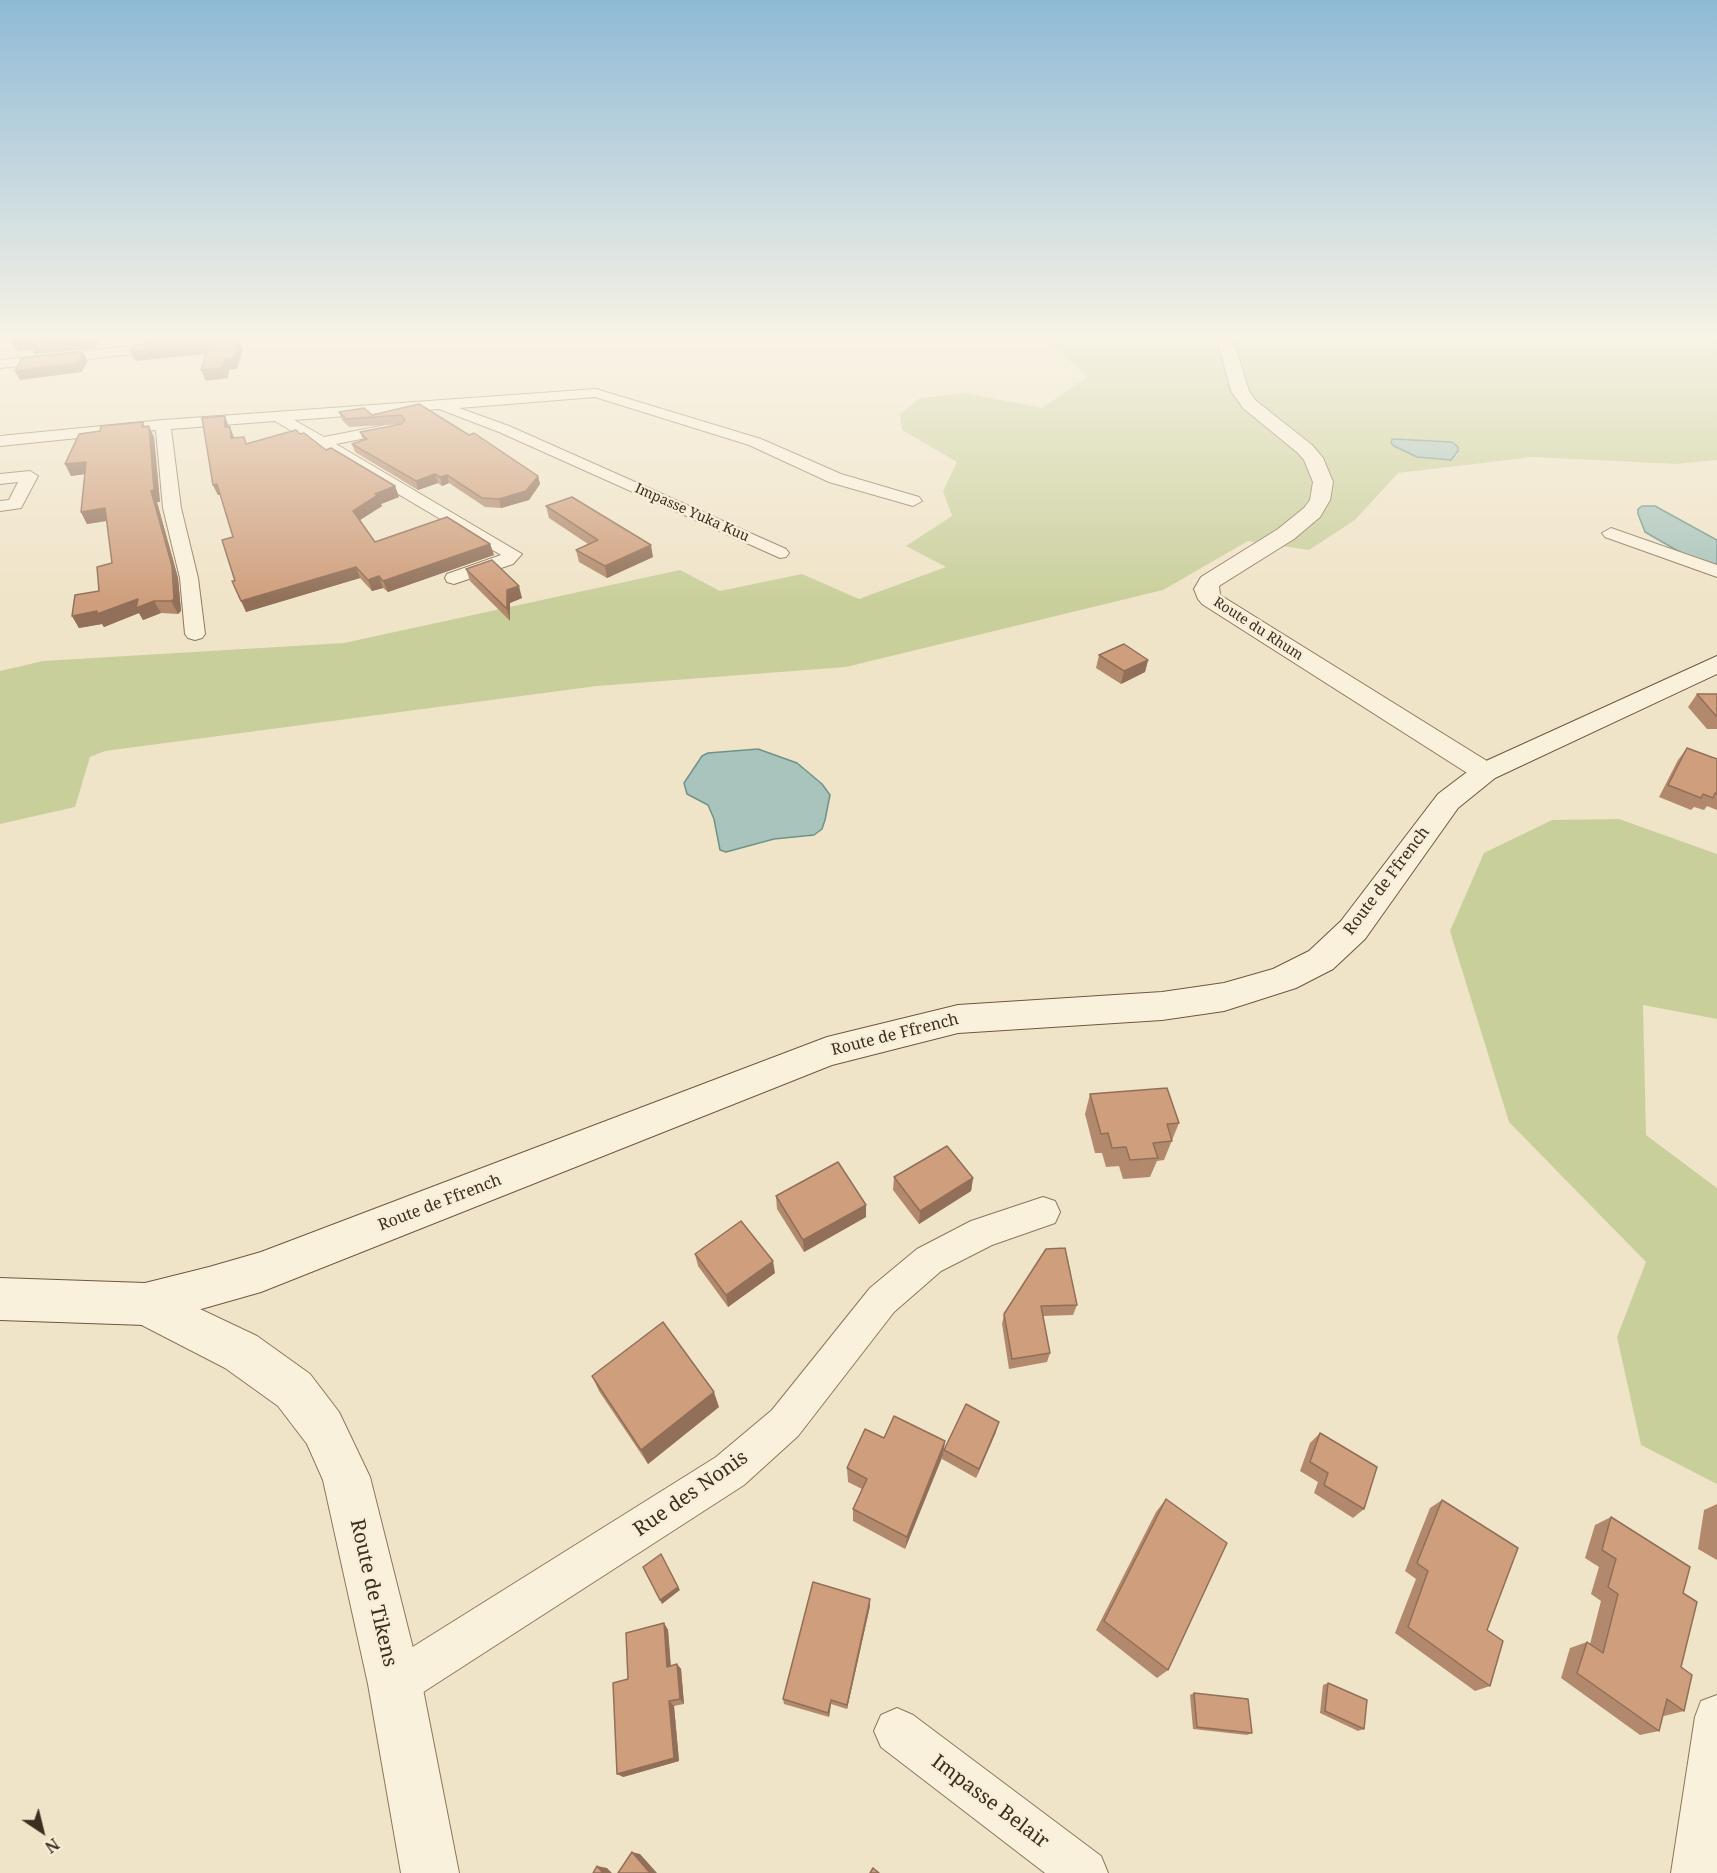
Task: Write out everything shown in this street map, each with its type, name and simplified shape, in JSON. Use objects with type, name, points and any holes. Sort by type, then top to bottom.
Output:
[{"type":"street","points":[[0,441],[149,426]]},
{"type":"street","points":[[163,426],[172,508],[189,578],[195,634]]},
{"type":"street","points":[[295,426],[513,554],[506,560],[454,578]]},
{"type":"street","name":"Impasse Yuka Kuu","points":[[497,426],[780,554]]},
{"type":"street","points":[[704,426],[755,442],[835,478],[913,501]]},
{"type":"street","name":"Route du Rhum","points":[[1277,426],[1314,458],[1323,482],[1320,500],[1312,512],[1286,534],[1209,582],[1206,589],[1210,599],[1485,772]]},
{"type":"street","points":[[322,442],[352,434],[397,428]]},
{"type":"street","points":[[0,479],[30,476],[15,504],[0,506]]},
{"type":"street","points":[[1611,533],[1717,571]]},
{"type":"street","name":"Route de Ffrench","points":[[0,1299],[145,1304],[209,1288],[261,1272],[827,1052],[958,1018],[1162,1006],[1224,997],[1284,979],[1321,960],[1353,930],[1448,801],[1485,772],[1647,699],[1717,664]]},
{"type":"street","name":"Rue des Nonis","points":[[395,1684],[455,1649],[730,1471],[785,1423],[882,1300],[929,1260],[983,1232],[1043,1212]]},
{"type":"street","name":"Route de Tikens","points":[[209,1288],[212,1313],[216,1323],[241,1352]]},
{"type":"street","name":"Route de Tikens","points":[[145,1304],[241,1352],[294,1390],[322,1428],[346,1477],[395,1684],[430,1873]]},
{"type":"street","points":[[1695,1873],[1717,1717]]},
{"type":"street","name":"Impasse Belair","points":[[897,1731],[1084,1873]]},
{"type":"green space","points":[[902,426],[1717,426],[1717,460],[1675,464],[1533,457],[1398,473],[1355,520],[1309,550],[1248,541],[1163,590],[846,667],[597,686],[105,751],[90,757],[75,807],[0,824],[0,671],[43,661],[344,643],[680,570],[720,591],[802,574],[859,599],[946,567],[906,546],[952,516],[943,491],[957,462],[902,430]],"holes":[[[1392,439],[1452,442],[1458,450],[1457,455],[1445,460],[1417,457],[1391,443]]]},
{"type":"green space","points":[[1619,819],[1717,854],[1717,1019],[1643,1005],[1646,1135],[1717,1188],[1717,1484],[1641,1445],[1617,1337],[1646,1262],[1509,1122],[1450,931],[1484,853],[1552,820]]},
{"type":"water","points":[[1392,439],[1452,442],[1458,447],[1458,451],[1451,460],[1417,457],[1394,446],[1391,443]]},
{"type":"water","points":[[1642,506],[1655,506],[1717,540],[1717,565],[1685,555],[1645,532],[1638,514],[1638,509]]},
{"type":"water","points":[[758,749],[797,763],[822,784],[830,795],[822,829],[814,835],[774,839],[726,852],[720,850],[714,819],[708,805],[687,794],[684,783],[702,756],[708,753]]},
{"type":"building","points":[[101,426],[149,426],[154,490],[151,491],[172,566],[174,599],[154,601],[136,608],[138,599],[97,614],[97,611],[72,616],[75,595],[99,591],[97,567],[112,563],[105,508],[81,512],[86,462],[65,464],[79,434],[100,431]]},
{"type":"building","points":[[203,426],[230,427],[231,438],[244,437],[246,444],[296,430],[300,434],[304,433],[326,450],[331,448],[395,486],[375,494],[378,495],[353,511],[375,542],[447,517],[490,544],[383,581],[379,576],[368,580],[356,567],[241,601],[232,581],[235,581],[222,540],[233,537],[217,484],[213,485]]},
{"type":"building","points":[[389,426],[455,426],[469,435],[474,433],[538,476],[526,491],[499,499],[482,498],[447,475],[440,477],[435,474],[416,481],[352,444],[367,439],[360,432]]},
{"type":"building","points":[[572,497],[651,545],[605,566],[576,550],[598,540],[546,506]]},
{"type":"building","points":[[492,560],[519,586],[507,590],[507,609],[466,569]]},
{"type":"building","points":[[1124,644],[1148,660],[1124,671],[1099,655]]},
{"type":"building","points":[[1697,694],[1717,694],[1717,716],[1716,716]]},
{"type":"building","points":[[1687,748],[1717,759],[1717,794],[1715,793],[1713,798],[1703,794],[1701,798],[1668,785]]},
{"type":"building","points":[[1167,1088],[1179,1123],[1167,1124],[1172,1141],[1153,1143],[1158,1158],[1130,1160],[1126,1147],[1112,1148],[1108,1133],[1101,1134],[1090,1094]]},
{"type":"building","points":[[947,1146],[973,1178],[920,1211],[894,1177]]},
{"type":"building","points":[[838,1162],[866,1205],[803,1240],[776,1196]]},
{"type":"building","points":[[741,1221],[773,1261],[726,1295],[695,1254]]},
{"type":"building","points":[[1065,1248],[1077,1305],[1041,1306],[1050,1353],[1012,1359],[1004,1314],[1046,1249]]},
{"type":"building","points":[[663,1322],[714,1392],[641,1450],[592,1376]]},
{"type":"building","points":[[966,1404],[999,1422],[979,1469],[944,1450]]},
{"type":"building","points":[[894,1416],[945,1441],[907,1537],[853,1509],[867,1479],[847,1468],[865,1429],[884,1438]]},
{"type":"building","points":[[1320,1433],[1377,1467],[1364,1509],[1324,1485],[1328,1473],[1310,1462]]},
{"type":"building","points":[[1166,1499],[1227,1543],[1168,1670],[1104,1621]]},
{"type":"building","points":[[1442,1500],[1518,1548],[1487,1630],[1503,1641],[1490,1686],[1408,1627],[1428,1571],[1417,1563]]},
{"type":"building","points":[[1611,1517],[1690,1567],[1683,1593],[1697,1602],[1681,1667],[1692,1675],[1684,1711],[1667,1699],[1659,1731],[1577,1673],[1587,1642],[1603,1653],[1618,1594],[1608,1587],[1616,1559],[1602,1550]]},
{"type":"building","points":[[661,1554],[678,1587],[660,1600],[643,1567]]},
{"type":"building","points":[[813,1582],[870,1599],[847,1705],[831,1700],[828,1713],[783,1699]]},
{"type":"building","points":[[664,1623],[667,1667],[677,1664],[680,1699],[669,1701],[674,1758],[617,1774],[613,1683],[628,1679],[626,1633]]},
{"type":"building","points":[[1328,1683],[1367,1700],[1364,1729],[1325,1711]]},
{"type":"building","points":[[1194,1693],[1248,1699],[1252,1733],[1197,1727]]},
{"type":"building","points":[[632,1852],[650,1873],[618,1873]]},
{"type":"building","points":[[597,1866],[603,1873],[593,1873]]}]
